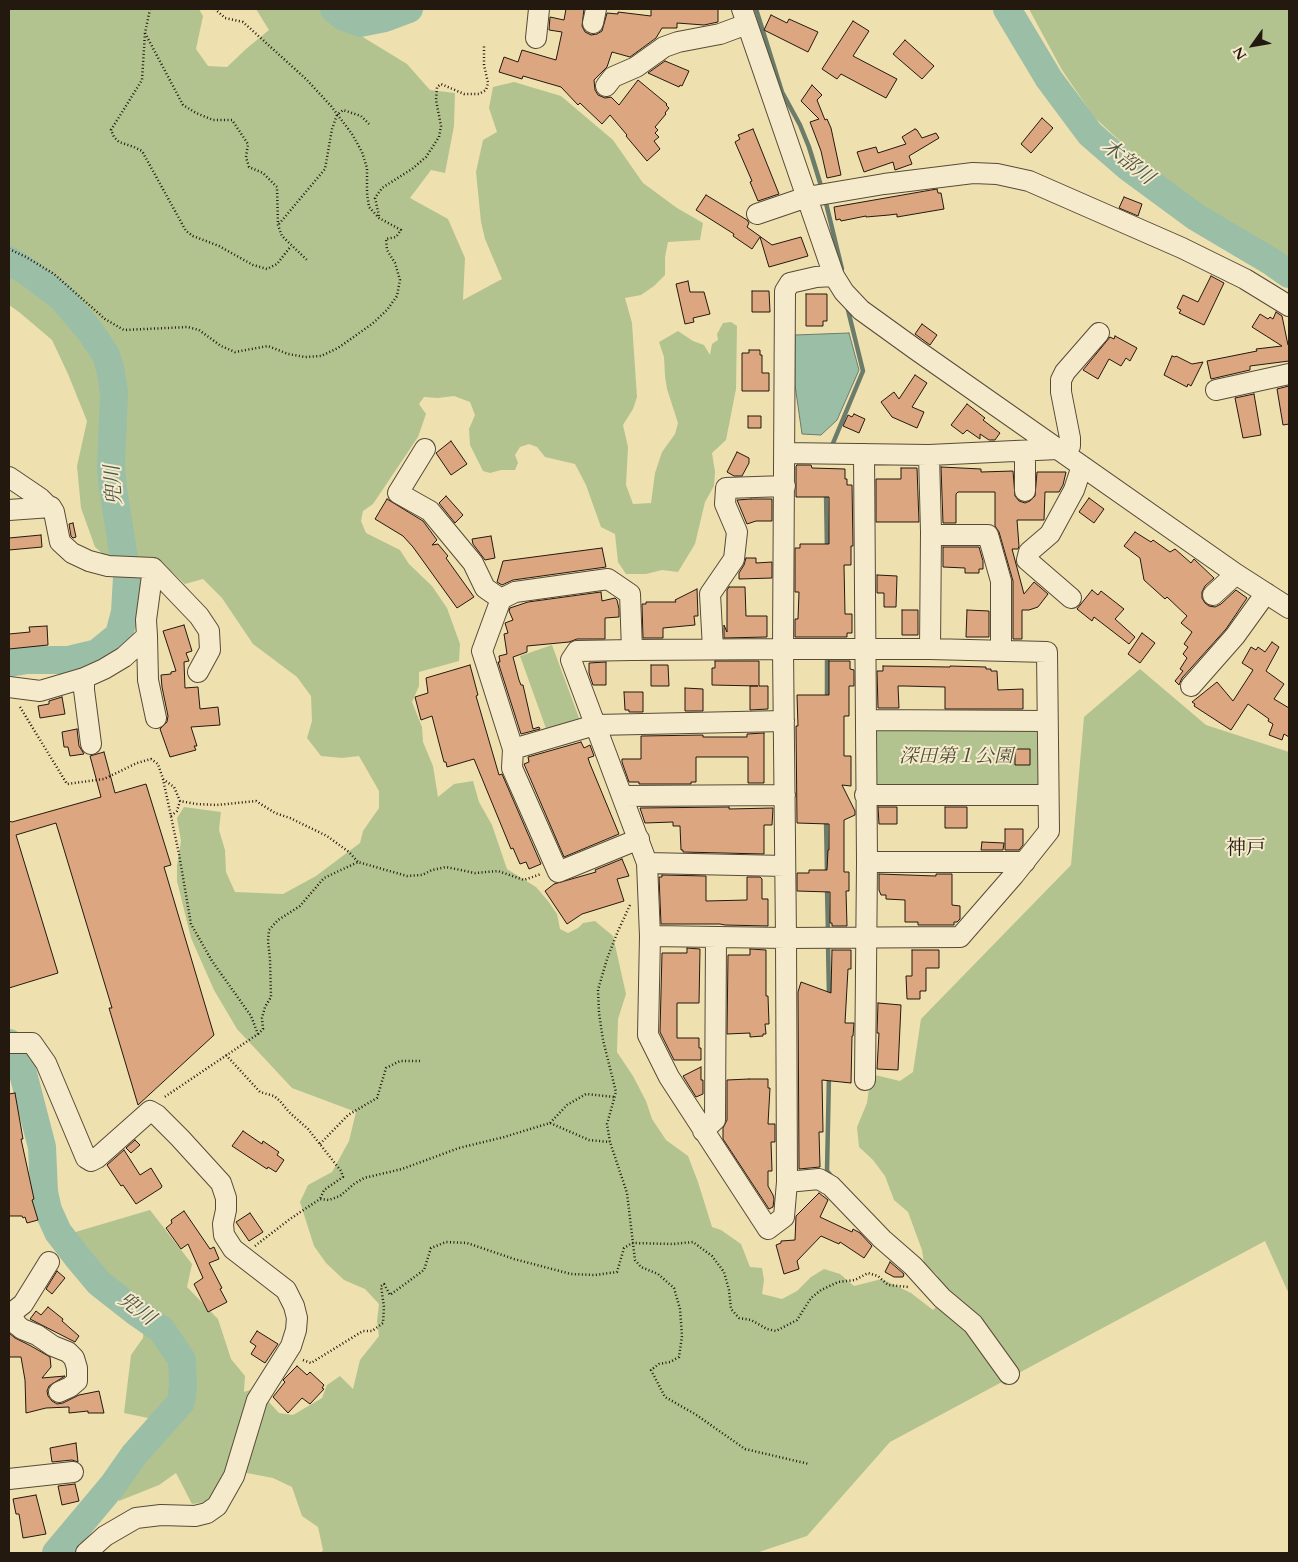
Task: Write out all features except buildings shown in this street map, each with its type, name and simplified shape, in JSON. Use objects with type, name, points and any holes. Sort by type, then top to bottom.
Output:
[{"type":"street","points":[[536,38],[539,9]]},
{"type":"street","points":[[606,86],[613,76],[636,67],[664,47],[678,42],[720,34],[744,16],[834,276],[844,292],[861,310],[1236,574],[1289,608]]},
{"type":"street","points":[[756,214],[807,197],[884,184],[973,173],[997,174],[1029,181],[1182,248],[1245,279],[1289,306]]},
{"type":"street","points":[[650,936],[786,938],[960,938],[1049,831],[1047,795],[1048,652],[930,649],[783,649],[713,649],[577,651],[571,660],[647,863],[650,936],[648,1035],[669,1076],[703,1131],[768,1229],[784,1217],[787,1182],[786,938],[786,866],[783,649],[785,291],[790,283],[816,277],[834,276]]},
{"type":"street","points":[[785,453],[929,455],[1026,451],[1062,452],[1070,446],[1070,438],[1061,392],[1061,380],[1065,372],[1099,333]]},
{"type":"street","points":[[1216,390],[1289,374]]},
{"type":"street","points":[[425,448],[398,493],[430,512],[473,563],[485,588],[501,599]]},
{"type":"street","points":[[1025,491],[1026,451]]},
{"type":"street","points":[[864,454],[866,649],[865,1080]]},
{"type":"street","points":[[929,455],[932,535],[930,649]]},
{"type":"street","points":[[1071,598],[1027,560],[1029,552],[1050,534],[1074,490],[1082,466]]},
{"type":"street","points":[[9,477],[51,507],[54,512],[60,542],[72,553],[89,561],[108,566],[153,568],[199,616],[209,631],[210,650],[198,672]]},
{"type":"street","points":[[713,649],[710,594],[734,559],[737,532],[725,504],[726,488],[785,486]]},
{"type":"street","points":[[9,510],[48,506]]},
{"type":"street","points":[[932,535],[988,535],[1001,581],[1001,651]]},
{"type":"street","points":[[153,568],[146,620],[148,680],[156,718]]},
{"type":"street","points":[[1213,595],[1236,574]]},
{"type":"street","points":[[632,650],[630,594],[608,580],[515,592],[501,599],[482,651],[513,749],[512,768],[558,872],[639,839]]},
{"type":"street","points":[[1191,686],[1235,636],[1266,593]]},
{"type":"street","points":[[12,693],[40,690],[84,678],[124,657],[148,636]]},
{"type":"street","points":[[84,678],[91,744]]},
{"type":"street","points":[[866,720],[1047,720]]},
{"type":"street","points":[[513,749],[595,726],[784,721]]},
{"type":"street","points":[[622,796],[785,795]]},
{"type":"street","points":[[866,795],[1047,795]]},
{"type":"street","points":[[866,862],[1025,862]]},
{"type":"street","points":[[647,863],[786,866]]},
{"type":"street","points":[[703,1131],[715,1120],[716,937]]},
{"type":"street","points":[[9,1043],[32,1044],[46,1063],[86,1158],[91,1161],[98,1158],[150,1112],[156,1115],[221,1183],[226,1198],[223,1224],[224,1235],[233,1249],[286,1290],[298,1318],[291,1346],[257,1400],[234,1476],[217,1506],[207,1513],[195,1516],[161,1515],[136,1518],[105,1536],[86,1553]]},
{"type":"street","points":[[787,1182],[819,1179],[831,1186],[882,1239],[914,1266],[942,1298],[973,1324],[1009,1374]]},
{"type":"street","points":[[49,1262],[23,1304],[10,1315],[22,1329],[68,1352],[74,1358],[77,1368],[76,1381],[70,1387],[58,1392]]},
{"type":"street","points":[[9,1479],[73,1472]]},
{"type":"path","points":[[150,9],[145,33],[142,80],[111,130],[114,137],[119,142],[142,151],[186,231],[193,236],[219,246],[253,265],[267,269],[277,264],[291,246]]},
{"type":"path","points":[[9,249],[54,274],[105,319],[124,330],[188,327],[199,330],[221,346],[235,352],[268,346],[288,354],[304,357],[321,356],[338,348],[372,324],[387,310],[397,296],[400,280],[395,263],[387,250],[386,239],[396,237],[401,230],[379,218],[369,207],[367,168],[362,152],[352,134],[331,106],[306,79],[243,22],[225,18],[215,9]]},
{"type":"path","points":[[145,33],[183,105],[213,120],[232,120],[248,144],[246,157],[248,167],[263,173],[277,187],[278,225],[282,236],[307,260]]},
{"type":"path","points":[[379,218],[375,198],[382,188],[412,169],[426,157],[439,137],[441,126],[436,100],[436,87],[441,84],[464,94],[479,94],[486,90],[488,83],[484,65],[484,46]]},
{"type":"path","points":[[278,225],[325,169],[332,129],[337,115],[343,110],[361,116],[369,124]]},
{"type":"path","points":[[12,693],[67,784],[104,779],[137,763],[151,759],[158,764],[171,817],[191,924],[212,961],[251,1016],[258,1034]]},
{"type":"path","points":[[163,779],[174,787],[180,801],[177,811],[171,817]]},
{"type":"path","points":[[180,801],[217,805],[256,801],[275,813],[327,836],[349,852],[358,862],[407,876],[422,875],[432,870],[446,868],[475,873],[498,871],[524,880],[538,876],[555,867]]},
{"type":"path","points":[[150,1112],[162,1099],[263,1029],[262,1018],[265,1007],[271,997],[269,930],[278,920],[300,906],[324,878],[358,862]]},
{"type":"path","points":[[631,904],[614,940],[598,990],[600,1022],[616,1092],[607,1124],[610,1142],[626,1193],[635,1260],[641,1267],[658,1274],[674,1288],[680,1309],[682,1336],[679,1357],[670,1362],[659,1364],[651,1370],[665,1397],[696,1414],[745,1449],[809,1464]]},
{"type":"path","points":[[226,1055],[260,1092],[274,1096],[288,1112],[300,1121],[341,1171],[343,1177],[324,1190],[320,1199],[290,1219],[242,1256]]},
{"type":"path","points":[[320,1144],[348,1115],[377,1098],[386,1068],[400,1061],[420,1061]]},
{"type":"path","points":[[320,1199],[329,1200],[340,1196],[364,1178],[402,1169],[459,1148],[550,1124],[567,1105],[586,1094],[615,1097]]},
{"type":"path","points":[[550,1124],[589,1140],[610,1142]]},
{"type":"path","points":[[291,1346],[302,1359],[311,1363],[363,1331],[372,1331],[383,1323],[384,1308],[381,1286],[384,1284],[390,1295],[424,1270],[431,1248],[446,1242],[467,1243],[514,1259],[571,1274],[595,1275],[617,1272],[624,1248],[632,1243],[673,1244],[693,1242],[712,1256],[724,1272],[729,1290],[731,1309],[740,1318],[751,1320],[776,1332],[797,1320],[812,1298],[821,1290],[838,1282],[855,1280],[868,1273],[878,1276],[888,1285],[908,1287]]},
{"type":"green space","points":[[9,9],[199,9],[203,16],[196,49],[208,66],[227,67],[269,30],[256,9],[322,9],[330,17],[407,64],[430,90],[455,93],[454,126],[445,173],[431,170],[410,198],[448,219],[465,258],[463,300],[502,279],[485,239],[481,222],[476,172],[483,140],[497,132],[489,108],[493,87],[514,82],[561,96],[613,140],[643,183],[677,208],[703,223],[700,240],[668,242],[665,257],[665,275],[654,286],[641,295],[625,298],[632,323],[637,397],[633,409],[623,425],[628,447],[626,485],[633,504],[651,503],[655,473],[662,452],[675,434],[678,423],[667,389],[664,357],[659,342],[678,331],[693,341],[704,345],[710,355],[712,344],[718,340],[717,334],[723,323],[731,322],[737,326],[736,389],[726,440],[712,453],[715,472],[714,486],[705,502],[695,544],[678,572],[662,570],[646,574],[626,574],[618,562],[615,534],[601,527],[586,485],[575,464],[545,457],[537,447],[529,444],[520,447],[515,455],[518,463],[515,470],[501,470],[490,473],[483,471],[470,445],[469,429],[475,415],[470,402],[454,396],[424,397],[419,404],[426,414],[418,437],[373,504],[363,511],[361,521],[366,533],[400,550],[409,564],[432,586],[447,608],[460,644],[459,661],[419,672],[419,686],[412,702],[422,727],[423,742],[433,766],[438,797],[454,784],[473,781],[479,802],[492,825],[507,869],[536,887],[557,914],[560,929],[568,933],[583,923],[595,921],[613,936],[626,994],[618,1019],[617,1052],[633,1076],[646,1101],[652,1119],[666,1140],[688,1156],[712,1227],[721,1230],[741,1244],[750,1267],[762,1268],[764,1280],[762,1294],[782,1299],[797,1291],[811,1277],[824,1269],[840,1274],[854,1286],[882,1279],[911,1293],[933,1310],[946,1296],[937,1275],[924,1263],[922,1250],[908,1212],[894,1200],[885,1176],[873,1160],[859,1147],[857,1127],[867,1103],[869,1088],[875,1075],[900,1081],[913,1072],[921,1019],[1071,865],[1084,717],[1140,669],[1206,725],[1289,752],[1289,1294],[1265,1241],[890,1442],[807,1536],[756,1553],[321,1553],[323,1550],[318,1527],[302,1516],[292,1487],[273,1478],[231,1470],[206,1502],[192,1504],[176,1473],[159,1485],[119,1501],[118,1489],[132,1469],[152,1454],[153,1419],[124,1413],[131,1355],[143,1338],[145,1304],[106,1276],[88,1259],[72,1233],[150,1210],[192,1264],[187,1287],[218,1319],[231,1359],[245,1376],[244,1392],[256,1388],[279,1413],[293,1415],[322,1398],[327,1385],[340,1376],[353,1389],[360,1360],[379,1336],[377,1321],[379,1304],[365,1289],[344,1280],[326,1263],[314,1246],[300,1202],[308,1185],[332,1172],[349,1141],[356,1112],[292,1088],[237,1029],[214,990],[191,938],[177,881],[177,865],[181,841],[177,818],[184,807],[221,812],[219,830],[225,850],[226,872],[235,892],[283,894],[316,876],[360,843],[363,831],[379,808],[379,791],[359,756],[342,758],[321,756],[307,738],[312,721],[311,696],[297,677],[253,644],[222,598],[203,579],[185,584],[157,558],[111,561],[95,547],[81,508],[77,466],[87,421],[52,340],[9,305]]},
{"type":"green space","points":[[1029,9],[1289,9],[1289,258],[1207,209],[1144,163],[1094,117],[1062,70]]},
{"type":"green space","points":[[552,645],[579,718],[578,725],[548,734],[520,656]]},
{"type":"green space","name":"深田第１公園","points":[[876,727],[1034,727],[1039,732],[1039,783],[1035,789],[878,790],[873,783],[874,732]]},
{"type":"shaded area","points":[[849,333],[859,370],[837,420],[821,435],[802,434],[795,385],[795,335]]},
{"type":"waterway","name":"木部川","points":[[334,9],[344,17],[360,23],[385,18],[409,9]]},
{"type":"waterway","points":[[756,9],[782,92],[800,125],[822,189]]},
{"type":"waterway","name":"木部川","points":[[1007,9],[1049,79],[1090,134],[1128,167],[1196,217],[1289,274]]},
{"type":"waterway","points":[[825,199],[842,269]]},
{"type":"waterway","name":"兜川","points":[[9,260],[61,297],[90,331],[106,355],[114,394],[111,466],[113,489],[127,577],[125,612],[119,635],[97,653],[68,660],[27,660],[9,663]]},
{"type":"waterway","points":[[831,448],[863,371],[847,306]]},
{"type":"waterway","points":[[826,493],[827,550]]},
{"type":"waterway","points":[[827,655],[827,700]]},
{"type":"waterway","points":[[826,820],[827,872]]},
{"type":"waterway","points":[[827,888],[828,932]]},
{"type":"waterway","points":[[828,943],[829,997]]},
{"type":"waterway","name":"兜川","points":[[9,1043],[19,1058],[42,1147],[44,1192],[48,1210],[58,1232],[99,1283],[162,1330],[182,1360],[183,1386],[181,1402],[134,1455],[113,1485],[56,1553]]},
{"type":"waterway","points":[[829,1075],[827,1171],[833,1178]]},
{"type":"district","name":"神戸","points":[[1246,849]]}]
